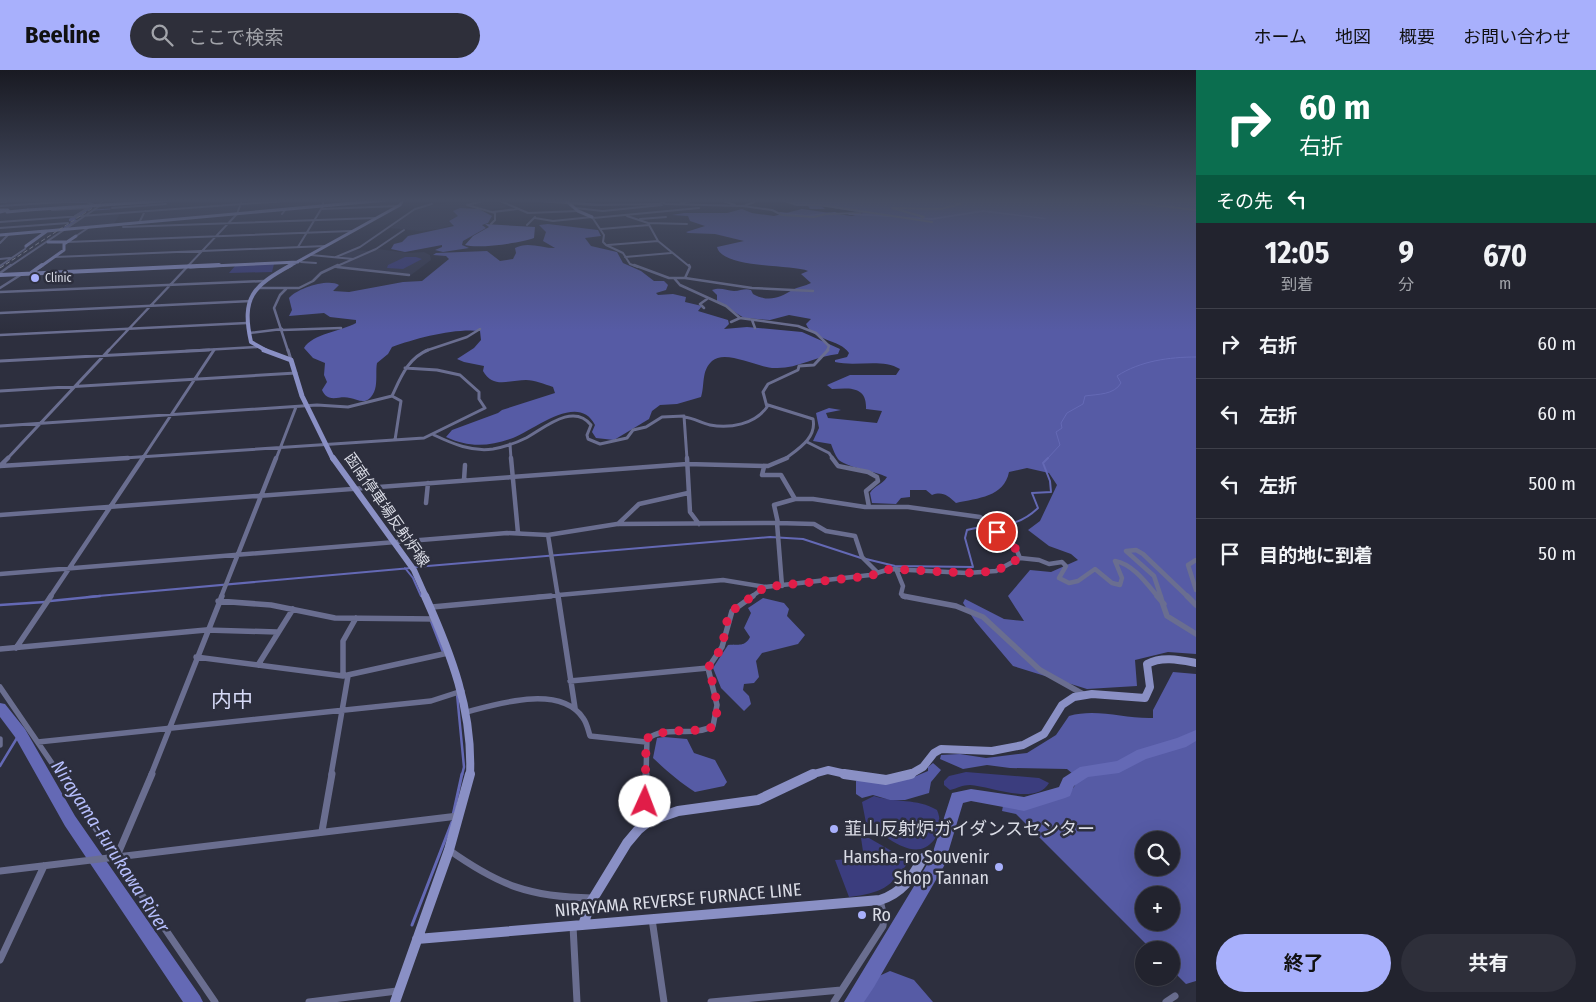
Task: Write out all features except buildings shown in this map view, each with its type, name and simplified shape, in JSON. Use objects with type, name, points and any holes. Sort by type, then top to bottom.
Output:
[{"type":"main road","points":[[26,246],[30,243]]},
{"type":"main road","points":[[31,273],[64,250],[65,243]]},
{"type":"main road","points":[[291,360],[257,347],[251,342],[246,311],[264,281],[330,243]]},
{"type":"main road","points":[[0,274],[300,262]]},
{"type":"main road","name":"函南停車場反射炉線","points":[[291,360],[307,405],[337,466],[412,567],[432,607],[432,619],[450,652],[458,693],[466,712],[471,753],[470,777],[450,850],[397,996]]},
{"type":"main road","points":[[578,926],[592,898],[634,834],[652,820],[677,812],[730,807],[759,800],[789,788],[819,771],[828,770],[886,781],[918,771],[933,754],[943,749],[991,751],[1014,749],[1040,737],[1049,729],[1062,704],[1068,699],[1083,694],[1145,698],[1151,690],[1147,670],[1147,664],[1150,661],[1165,659],[1196,663]]},
{"type":"main road","name":"NIRAYAMA REVERSE FURNACE LINE","points":[[417,939],[880,900],[896,895],[916,872],[923,858]]},
{"type":"street","points":[[0,274],[46,243]]},
{"type":"street","points":[[0,466],[209,243]]},
{"type":"street","points":[[298,247],[300,243]]},
{"type":"street","points":[[336,257],[365,243]]},
{"type":"street","points":[[259,288],[298,288],[309,283],[319,274],[355,259],[384,243]]},
{"type":"street","points":[[606,245],[626,243]]},
{"type":"street","points":[[663,243],[671,253],[681,258],[690,267],[686,278]]},
{"type":"street","points":[[606,245],[619,250],[632,265],[674,278],[686,278],[752,288],[813,291]]},
{"type":"street","points":[[0,266],[25,249],[26,246]]},
{"type":"street","points":[[55,256],[326,246]]},
{"type":"street","points":[[625,257],[671,253]]},
{"type":"street","points":[[311,255],[355,259]]},
{"type":"street","points":[[0,259],[12,258]]},
{"type":"street","points":[[300,262],[316,263]]},
{"type":"street","points":[[336,267],[409,275]]},
{"type":"street","points":[[0,288],[22,274]]},
{"type":"street","points":[[674,278],[680,286],[726,306],[740,318],[778,322],[809,330],[818,335],[829,346],[826,354],[817,360],[814,365],[799,366],[798,370],[789,376],[768,384],[763,392],[768,405]]},
{"type":"street","points":[[0,292],[264,281]]},
{"type":"street","points":[[287,289],[282,293],[274,306],[291,360]]},
{"type":"street","points":[[704,308],[700,304],[707,299]]},
{"type":"street","points":[[0,312],[251,301]]},
{"type":"street","points":[[731,322],[740,318]]},
{"type":"street","points":[[752,320],[755,328]]},
{"type":"street","points":[[0,335],[247,323]]},
{"type":"street","points":[[249,333],[341,328]]},
{"type":"street","points":[[392,396],[405,368],[420,352],[467,337],[480,329]]},
{"type":"street","points":[[0,361],[257,347]]},
{"type":"street","points":[[16,648],[214,350]]},
{"type":"street","points":[[0,466],[395,440],[434,435],[484,410],[478,392],[460,375],[437,370],[405,368]]},
{"type":"street","points":[[0,390],[296,374]]},
{"type":"street","points":[[0,426],[307,405],[348,408],[392,396],[401,401],[395,440]]},
{"type":"street","points":[[434,435],[467,449],[493,449],[524,439],[558,418],[565,416],[588,421],[591,428],[587,437],[591,441],[600,444],[624,440],[633,430],[646,428],[662,417],[696,418],[714,426],[744,423],[760,417],[768,405]]},
{"type":"street","points":[[0,515],[687,464],[764,467],[781,462],[807,442],[814,424],[813,419],[803,414],[768,405]]},
{"type":"street","points":[[117,856],[296,407]]},
{"type":"street","points":[[684,417],[690,512],[699,524]]},
{"type":"street","points":[[807,442],[828,453],[838,466],[868,472],[877,477],[878,481],[866,491],[868,507]]},
{"type":"street","points":[[510,444],[518,533]]},
{"type":"street","points":[[0,458],[8,458]]},
{"type":"street","points":[[464,480],[465,466]]},
{"type":"street","points":[[764,467],[762,475],[781,474],[795,499]]},
{"type":"street","points":[[426,503],[428,483]]},
{"type":"street","points":[[617,524],[640,504],[688,493]]},
{"type":"street","points":[[782,586],[778,523],[774,505],[795,499],[818,499],[868,507],[908,507],[980,517],[1014,546],[1020,558]]},
{"type":"street","points":[[0,574],[518,533],[548,535],[617,524],[778,523],[814,524],[826,531],[855,536],[858,555],[862,561],[878,573]]},
{"type":"street","points":[[548,535],[575,708]]},
{"type":"street","points":[[1196,605],[1143,554],[1136,550],[1127,550],[1128,555],[1154,576],[1165,612],[1170,620],[1196,634]]},
{"type":"street","points":[[432,607],[722,580],[765,587],[845,579],[896,569],[967,573],[996,571],[1020,558],[1039,560],[1049,564],[1062,562],[1066,566],[1059,578],[1064,582],[1076,583],[1095,569],[1100,571],[1110,583],[1118,585],[1122,578],[1115,561],[1120,561],[1129,566],[1164,604]]},
{"type":"street","points":[[1196,560],[1188,565],[1196,590]]},
{"type":"street","points":[[896,569],[904,586],[901,594],[904,597],[972,612],[1001,632],[1039,669],[1062,683],[1075,686],[1083,694]]},
{"type":"street","points":[[652,820],[645,802],[646,742],[649,736],[659,732],[706,730],[713,726],[717,714],[716,700],[708,668],[722,647],[728,616],[765,587]]},
{"type":"street","points":[[218,600],[271,605],[324,616],[432,619]]},
{"type":"street","points":[[258,665],[271,648],[277,632],[293,609]]},
{"type":"street","points":[[322,831],[346,676],[343,642],[356,618]]},
{"type":"street","points":[[0,649],[206,630],[277,632]]},
{"type":"street","points":[[196,657],[346,676],[450,652]]},
{"type":"street","points":[[570,681],[708,668]]},
{"type":"street","points":[[0,686],[215,1002]]},
{"type":"street","points":[[38,742],[431,701],[458,693]]},
{"type":"street","points":[[466,712],[497,703],[530,698],[575,708],[585,717],[590,736],[646,742]]},
{"type":"street","points":[[0,739],[0,745]]},
{"type":"street","points":[[0,871],[459,816]]},
{"type":"street","points":[[450,850],[473,868],[521,892],[566,899],[592,898]]},
{"type":"street","points":[[0,960],[44,866]]},
{"type":"street","points":[[834,1002],[883,926],[884,916],[880,900]]},
{"type":"street","points":[[652,919],[664,1002]]},
{"type":"street","points":[[577,1002],[578,926]]},
{"type":"street","points":[[710,1002],[840,990]]},
{"type":"street","points":[[309,1002],[397,996]]},
{"type":"street","points":[[1166,1002],[1176,996]]},
{"type":"shaded area","points":[[462,243],[469,248],[443,252],[435,250],[442,247],[442,245],[405,252],[391,249],[394,244]]},
{"type":"shaded area","points":[[466,243],[510,243],[479,246],[465,245]]},
{"type":"shaded area","points":[[547,243],[589,243],[591,246],[617,252],[623,263],[641,271],[654,281],[664,281],[668,285],[666,290],[656,293],[658,295],[673,294],[686,297],[685,302],[702,306],[698,311],[728,320],[729,324],[724,329],[747,327],[802,332],[840,349],[838,354],[783,368],[768,367],[733,358],[718,358],[712,361],[706,369],[701,397],[677,404],[660,405],[652,411],[649,419],[614,440],[596,438],[592,432],[595,425],[587,416],[578,412],[554,417],[510,439],[477,445],[462,443],[446,437],[452,430],[502,410],[555,393],[553,387],[540,382],[526,380],[497,382],[487,377],[483,371],[484,366],[457,359],[474,348],[481,340],[480,331],[470,330],[436,334],[392,347],[388,354],[377,363],[375,389],[371,397],[366,401],[360,401],[346,397],[327,397],[322,390],[327,382],[324,375],[325,363],[313,358],[304,348],[314,339],[350,326],[356,323],[356,320],[330,317],[324,313],[289,316],[292,310],[289,298],[293,294],[313,285],[334,283],[339,285],[333,291],[349,292],[403,282],[422,281],[449,259],[446,256],[433,255],[436,253],[487,251],[500,261],[513,259],[516,253],[515,248],[524,245],[555,248]]},
{"type":"shaded area","points":[[733,243],[1196,243],[1196,654],[1168,652],[1135,660],[1137,686],[1087,689],[1013,666],[975,621],[963,603],[965,599],[1004,619],[1024,621],[1008,596],[1030,570],[1051,572],[1078,560],[1071,554],[1049,546],[1028,530],[1040,521],[1057,485],[1049,473],[1027,468],[1009,472],[1002,487],[996,491],[973,500],[956,503],[948,496],[942,494],[932,495],[926,490],[910,490],[910,497],[901,498],[896,504],[872,503],[870,493],[887,477],[841,462],[831,444],[813,441],[819,428],[816,413],[829,408],[841,410],[826,413],[828,418],[877,423],[882,411],[866,409],[866,401],[860,392],[845,388],[832,389],[827,385],[850,375],[896,375],[900,369],[877,363],[851,364],[835,362],[835,360],[847,357],[849,353],[845,348],[809,330],[806,324],[811,319],[789,315],[770,320],[744,318],[717,301],[717,295],[712,290],[734,291],[749,289],[759,297],[769,299],[779,297],[811,283],[801,274],[808,271],[758,265],[731,259],[722,254],[717,247]]},
{"type":"shaded area","points":[[378,249],[408,253],[424,252],[430,255],[431,260],[411,275],[338,266],[355,259],[337,257],[355,250],[371,251]]},
{"type":"shaded area","points":[[405,257],[422,259],[403,269],[387,268],[388,265]]},
{"type":"shaded area","points":[[274,264],[272,272],[229,273],[235,266]]},
{"type":"shaded area","points":[[763,598],[784,603],[789,609],[787,616],[805,635],[798,644],[762,653],[756,661],[759,677],[754,683],[744,684],[743,690],[749,696],[751,704],[744,711],[721,688],[713,668],[728,645],[741,644],[748,640],[750,637],[744,628],[751,613],[748,608]]},
{"type":"shaded area","points":[[1173,672],[1196,674],[1196,981],[1186,984],[1180,978],[1180,941],[1143,941],[1016,814],[1002,811],[1003,806],[1028,807],[1068,796],[1079,779],[1067,769],[1010,768],[987,765],[963,769],[940,759],[941,755],[960,754],[986,758],[1027,753],[1056,735],[1069,716],[1079,714],[1100,713],[1153,718],[1153,710]]},
{"type":"shaded area","points":[[657,738],[687,739],[694,753],[715,760],[727,782],[724,786],[695,792],[673,776],[653,758]]},
{"type":"shaded area","points":[[933,763],[941,770],[931,782],[929,793],[905,800],[890,800],[873,795],[862,798],[856,794],[856,781],[909,779],[928,771],[928,767]]},
{"type":"shaded area","points":[[966,772],[1039,778],[1049,783],[1043,790],[1024,794],[970,785],[950,790],[944,785],[944,781],[949,776]]},
{"type":"shaded area","points":[[874,796],[914,802],[937,810],[940,825],[934,840],[926,847],[909,849],[891,840],[866,823],[862,802]]},
{"type":"shaded area","points":[[861,838],[869,838],[909,861],[897,877],[884,888],[849,897],[835,860],[864,858]]},
{"type":"shaded area","points":[[890,971],[914,980],[933,1002],[863,1002],[879,976]]},
{"type":"waterway","points":[[1047,459],[1060,445],[1056,432],[1062,428],[1061,423],[1067,413],[1083,404],[1085,396],[1114,390],[1121,383],[1117,376],[1145,363],[1165,359],[1196,357]]},
{"type":"waterway","points":[[866,559],[895,566],[973,567],[965,538],[967,530],[1013,523],[1021,520],[1038,508],[1032,493],[1051,492],[1050,481],[1043,463],[1047,459]]},
{"type":"waterway","points":[[416,567],[770,537],[803,539],[861,558]]},
{"type":"waterway","points":[[405,569],[411,568]]},
{"type":"waterway","points":[[87,597],[405,569]]},
{"type":"waterway","points":[[405,569],[413,578],[421,596]]},
{"type":"waterway","points":[[50,601],[100,596]]},
{"type":"waterway","points":[[0,605],[45,602]]},
{"type":"waterway","points":[[431,621],[443,652]]},
{"type":"waterway","points":[[457,694],[464,767],[462,775]]},
{"type":"waterway","name":"Nirayama-Furukawa River","points":[[0,708],[20,733],[70,821],[194,1002]]},
{"type":"waterway","points":[[0,766],[20,733]]},
{"type":"waterway","name":"Nirayama-Furukawa River","points":[[853,1002],[868,981],[938,861],[957,798],[971,795],[1024,804],[1065,792],[1068,782],[1085,771],[1119,767],[1142,754],[1181,743],[1196,735]]},
{"type":"waterway","points":[[453,815],[462,774]]},
{"type":"waterway","points":[[412,925],[452,822]]},
{"type":"railway","points":[[0,268],[38,243]]},
{"type":"place","name":"Clinic","points":[[35,278]]},
{"type":"place","name":"韮山反射炉ガイダンスセンター","points":[[834,829]]},
{"type":"place","name":"Hansha-ro Souvenir Shop Tannan","points":[[999,867]]},
{"type":"place","name":"Ro","points":[[862,915]]},
{"type":"district","name":"内中","points":[[232,700]]},
{"type":"route","points":[[645,802],[646,742],[649,736],[659,732],[706,730],[710,729],[715,722],[717,714],[716,700],[708,668],[722,647],[728,616],[737,607],[765,587],[870,576],[890,569],[967,573],[996,571],[1020,558],[1019,552],[1014,546],[997,532]]}]
